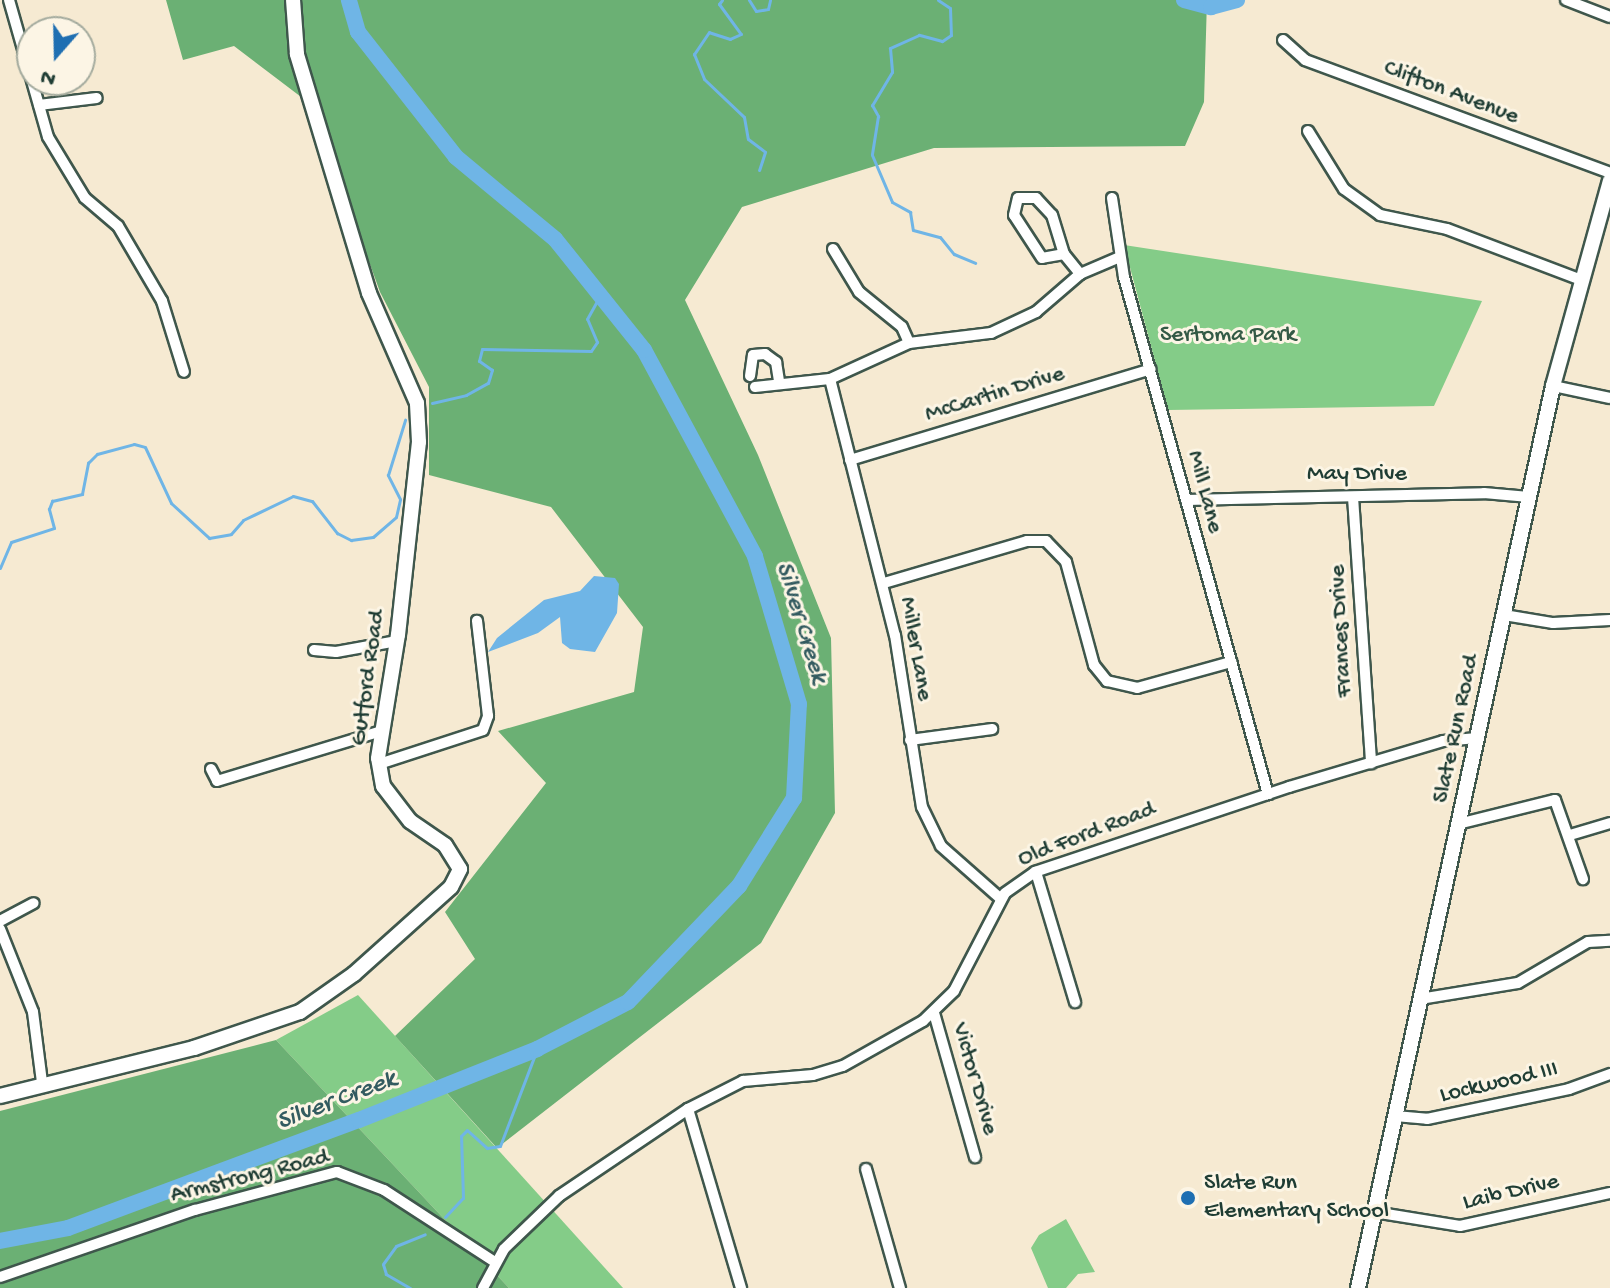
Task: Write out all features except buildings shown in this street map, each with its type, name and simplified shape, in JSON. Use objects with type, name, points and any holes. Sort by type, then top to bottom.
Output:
[{"type":"street","points":[[9,0],[39,105],[67,174],[85,198],[118,226],[162,301],[184,372]]},
{"type":"street","name":"Gutford Road","points":[[0,1096],[42,1082],[194,1048],[300,1012],[354,974],[451,887],[460,869],[458,859],[393,802],[379,764],[397,641],[419,442],[417,403],[369,293],[297,54],[293,0]]},
{"type":"street","points":[[1566,0],[1610,17]]},
{"type":"street","name":"Clifton Avenue","points":[[1283,40],[1305,60],[1610,173]]},
{"type":"street","points":[[39,105],[97,98]]},
{"type":"street","points":[[1308,131],[1344,189],[1380,215],[1447,229],[1581,280]]},
{"type":"street","name":"Slate Run Road","points":[[1358,1288],[1553,386],[1610,181]]},
{"type":"street","points":[[1064,254],[1042,258],[1014,215],[1018,198],[1030,195],[1052,215],[1064,254],[1080,274]]},
{"type":"street","name":"Mill Lane","points":[[1112,198],[1120,257],[1268,794]]},
{"type":"street","points":[[833,249],[859,292],[896,320],[909,343]]},
{"type":"street","points":[[755,387],[779,381],[830,379],[909,343],[972,338],[1015,324],[1080,274],[1120,257]]},
{"type":"street","points":[[750,376],[753,355],[765,354],[776,362],[779,381]]},
{"type":"street","name":"McCartin Drive","points":[[850,460],[1151,369]]},
{"type":"street","name":"Miller Lane","points":[[830,379],[884,583],[922,807],[936,839],[1001,899]]},
{"type":"street","points":[[1553,386],[1610,398]]},
{"type":"street","name":"Frances Drive","points":[[1353,497],[1371,763]]},
{"type":"street","name":"May Drive","points":[[1186,500],[1529,497]]},
{"type":"street","points":[[884,583],[1027,541],[1046,541],[1066,562],[1094,665],[1107,681],[1137,688],[1231,662]]},
{"type":"street","points":[[1504,615],[1553,623],[1610,620]]},
{"type":"street","points":[[379,764],[483,730],[488,716],[477,621]]},
{"type":"street","points":[[314,650],[397,641]]},
{"type":"street","points":[[910,740],[992,729]]},
{"type":"street","points":[[211,769],[217,781],[276,766],[382,731]]},
{"type":"street","name":"Old Ford Road","points":[[483,1288],[495,1262],[559,1196],[688,1109],[743,1081],[813,1075],[857,1061],[934,1013],[961,979],[1001,899],[1036,872],[1268,794],[1443,741],[1477,738]]},
{"type":"street","points":[[1458,824],[1555,800],[1570,835],[1583,879]]},
{"type":"street","points":[[1570,835],[1610,823]]},
{"type":"street","points":[[1036,872],[1075,1002]]},
{"type":"street","points":[[0,921],[34,903]]},
{"type":"street","points":[[0,929],[33,1012],[42,1082]]},
{"type":"street","points":[[1420,999],[1518,983],[1588,942],[1610,941]]},
{"type":"street","name":"Victor Drive","points":[[934,1013],[975,1157]]},
{"type":"street","name":"Lockwood III","points":[[1395,1116],[1427,1119],[1569,1089],[1610,1074]]},
{"type":"street","points":[[688,1109],[741,1288]]},
{"type":"street","points":[[866,1169],[900,1288]]},
{"type":"street","name":"Armstrong Road","points":[[0,1277],[195,1210],[337,1172],[376,1185],[495,1262]]},
{"type":"street","name":"Laib Drive","points":[[1374,1212],[1460,1226],[1610,1193]]},
{"type":"green space","points":[[166,0],[1207,0],[1204,102],[1185,146],[934,148],[742,207],[685,300],[758,455],[831,638],[835,813],[761,943],[497,1148],[395,1036],[475,959],[445,912],[546,783],[498,731],[634,692],[643,627],[551,507],[429,475],[429,387],[380,292],[313,106],[234,46],[183,60]]},
{"type":"green space","name":"Sertoma Park","points":[[1124,245],[1482,301],[1434,406],[1168,410]]},
{"type":"green space","points":[[358,995],[623,1288],[509,1288],[276,1040]]},
{"type":"green space","points":[[276,1040],[509,1288],[0,1288],[0,1111]]},
{"type":"green space","points":[[1066,1219],[1095,1272],[1078,1274],[1066,1288],[1048,1288],[1031,1248],[1039,1235]]},
{"type":"water","points":[[594,576],[615,578],[619,584],[617,613],[595,652],[570,649],[562,643],[560,617],[538,633],[488,652],[497,638],[544,600],[580,591]]},
{"type":"waterway","name":"Silver Creek","points":[[0,1241],[68,1228],[359,1120],[537,1049],[628,1002],[739,886],[794,798],[799,704],[755,556],[644,350],[555,239],[456,157],[358,32],[349,0]]},
{"type":"waterway","points":[[722,0],[719,4],[741,34],[730,39],[709,32],[694,54],[704,79],[744,117],[748,139],[765,152],[759,170]]},
{"type":"waterway","points":[[749,0],[756,11],[768,9],[770,0]]},
{"type":"waterway","points":[[938,0],[950,8],[951,35],[942,41],[919,35],[890,48],[892,72],[872,105],[878,116],[872,155],[892,202],[910,212],[913,230],[940,237],[954,254],[975,263]]},
{"type":"waterway","name":"Silver Creek","points":[[1184,0],[1211,7],[1237,0]]},
{"type":"waterway","points":[[432,403],[466,395],[488,383],[492,370],[479,361],[482,349],[591,351],[597,342],[587,319],[600,296]]},
{"type":"waterway","points":[[0,568],[11,542],[54,528],[49,509],[52,501],[82,494],[88,463],[97,454],[134,444],[145,447],[171,503],[209,538],[231,534],[243,520],[293,496],[312,501],[337,533],[351,540],[373,537],[396,517],[400,499],[388,475],[405,420]]},
{"type":"waterway","points":[[445,1217],[463,1198],[461,1136],[467,1130],[487,1148],[500,1146],[537,1049]]},
{"type":"waterway","points":[[410,1288],[386,1274],[383,1264],[396,1246],[425,1234]]},
{"type":"place","name":"Slate Run Elementary School","points":[[1188,1198]]}]
